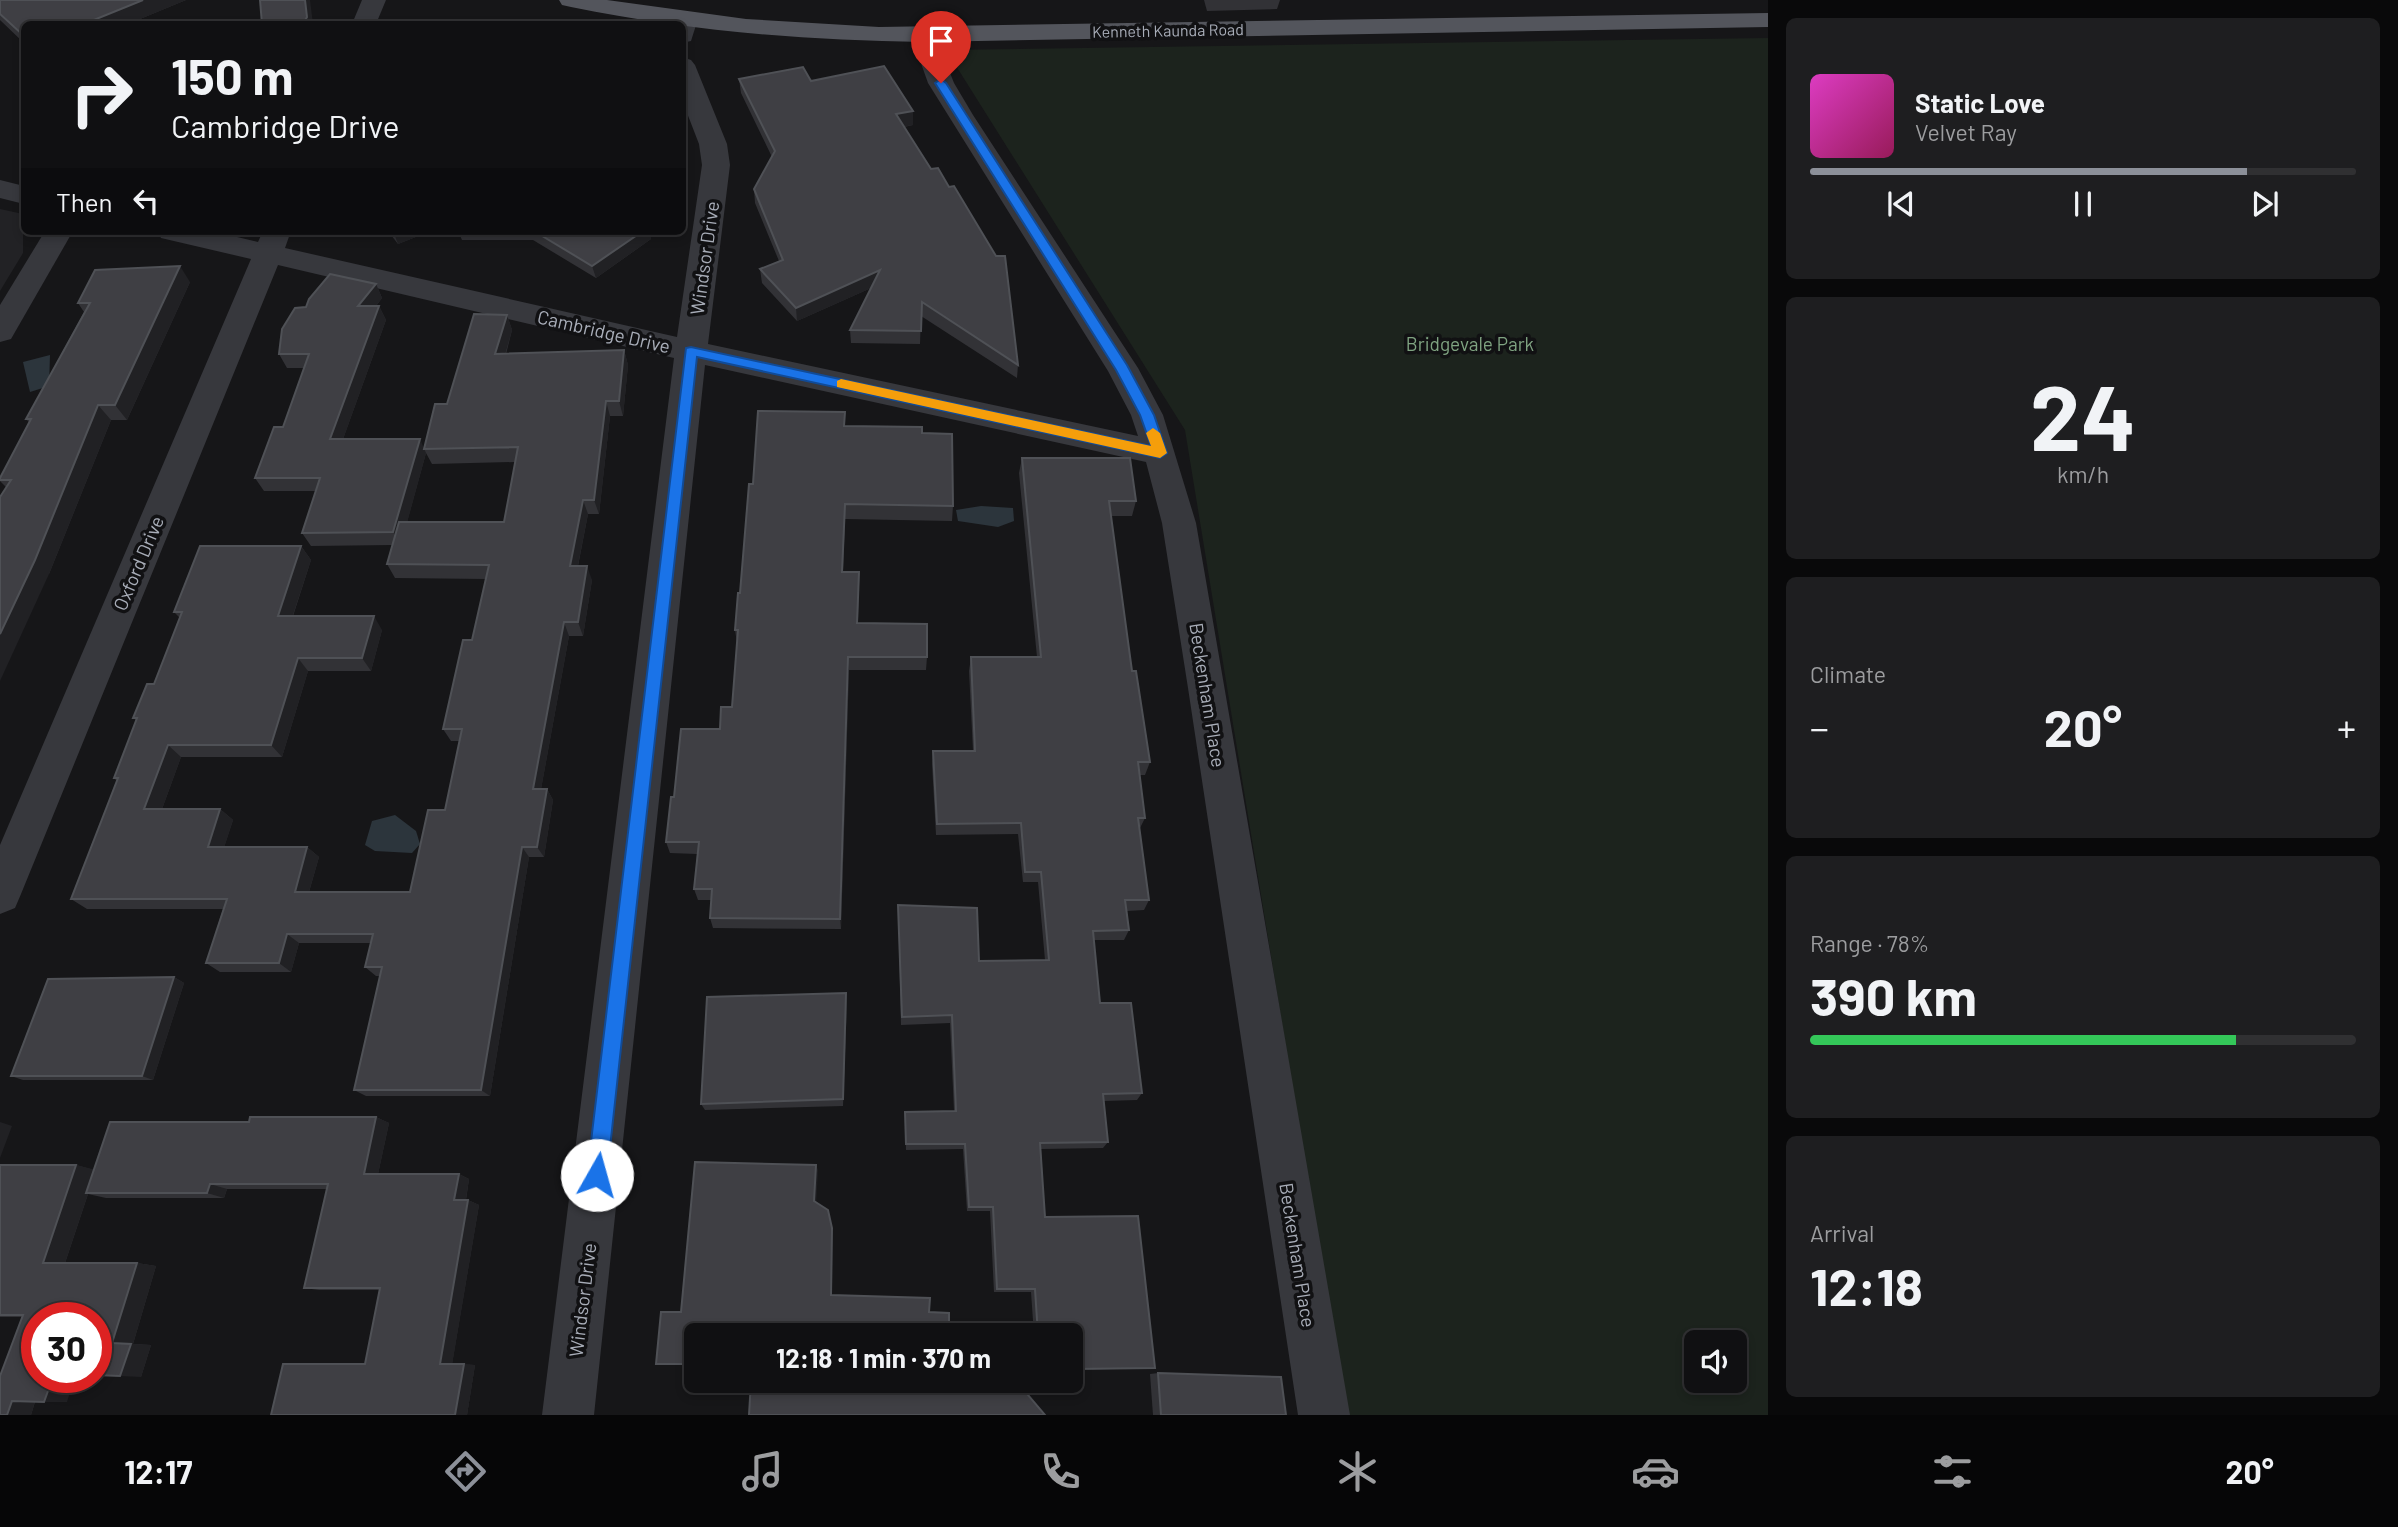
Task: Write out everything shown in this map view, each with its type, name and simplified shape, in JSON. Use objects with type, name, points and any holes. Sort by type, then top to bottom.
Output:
[{"type":"main road","name":"Kenneth Kaunda Road","points":[[571,0],[653,21]]},
{"type":"main road","name":"Kenneth Kaunda Road","points":[[686,29],[923,35],[1768,20]]},
{"type":"street","points":[[365,21],[374,0]]},
{"type":"street","name":"Beckenham Place","points":[[923,35],[941,83],[960,115],[1122,368],[1147,415],[1160,453],[1179,523],[1208,688],[1324,1415]]},
{"type":"street","name":"Windsor Drive","points":[[568,1415],[691,351],[716,158],[686,76]]},
{"type":"street","points":[[0,189],[21,194]]},
{"type":"street","points":[[0,331],[57,235]]},
{"type":"street","name":"Cambridge Drive","points":[[208,235],[272,242],[691,351],[1160,453]]},
{"type":"street","name":"Oxford Drive","points":[[0,894],[272,242]]},
{"type":"shaded area","points":[[0,209],[21,214],[23,253],[0,291]]},
{"type":"shaded area","points":[[50,355],[49,386],[30,392],[23,362]]},
{"type":"shaded area","points":[[981,506],[1013,508],[1014,521],[998,527],[958,521],[956,510]]},
{"type":"shaded area","points":[[395,815],[416,831],[420,844],[412,853],[375,851],[365,845],[372,821]]},
{"type":"green space","name":"Bridgevale Park","points":[[1768,38],[1768,1415],[1346,1415],[1185,430],[946,50]]},
{"type":"building","points":[[0,0],[143,0],[91,21],[21,21],[21,33],[0,14]]},
{"type":"building","points":[[260,0],[305,0],[307,17],[305,21],[262,21]]},
{"type":"building","points":[[884,66],[913,111],[896,114],[931,169],[938,168],[949,187],[954,186],[996,256],[1005,256],[1018,365],[922,302],[921,331],[850,330],[880,270],[796,308],[760,269],[783,260],[754,189],[775,151],[739,79],[803,67],[811,81]]},
{"type":"building","points":[[541,235],[637,235],[592,266]]},
{"type":"building","points":[[180,266],[115,405],[98,405],[35,560],[0,634],[0,497],[11,480],[0,478],[31,419],[26,419],[90,303],[78,303],[95,270]]},
{"type":"building","points":[[330,274],[376,284],[358,306],[379,306],[330,439],[420,439],[393,532],[302,533],[320,478],[255,478],[274,427],[283,427],[309,354],[279,354],[282,329],[295,308],[306,307],[309,299]]},
{"type":"building","points":[[474,314],[507,315],[495,354],[624,350],[619,401],[606,401],[594,500],[583,500],[570,566],[587,566],[578,622],[564,622],[533,789],[547,789],[537,847],[522,847],[481,1090],[354,1090],[382,967],[365,967],[373,934],[287,934],[279,963],[206,963],[227,899],[71,899],[118,778],[114,778],[137,718],[133,718],[147,684],[154,684],[182,612],[174,612],[200,546],[301,546],[278,616],[374,616],[362,658],[298,658],[271,745],[168,745],[144,809],[220,809],[208,847],[307,847],[295,892],[410,892],[428,810],[445,810],[462,729],[443,729],[463,640],[472,640],[489,565],[387,564],[399,522],[504,522],[518,447],[424,449],[435,404],[447,404]]},
{"type":"building","points":[[758,411],[845,412],[844,426],[922,427],[922,433],[952,434],[953,506],[845,504],[842,572],[859,572],[857,623],[927,624],[927,657],[848,657],[840,919],[710,918],[712,889],[694,889],[699,842],[666,842],[681,729],[720,729],[721,707],[732,707],[738,593],[749,484],[753,484]]},
{"type":"building","points":[[1022,458],[1130,458],[1136,501],[1109,501],[1132,671],[1136,671],[1150,762],[1138,762],[1145,818],[1138,818],[1149,900],[1125,900],[1129,930],[1093,931],[1100,1003],[1131,1003],[1142,1093],[1103,1094],[1108,1142],[1040,1143],[1045,1217],[1138,1216],[1155,1368],[1083,1369],[1083,1323],[1037,1323],[1035,1289],[997,1289],[993,1207],[969,1207],[965,1144],[906,1144],[905,1112],[956,1111],[952,1015],[902,1017],[898,905],[977,908],[979,961],[1049,960],[1041,872],[1025,872],[1021,823],[937,824],[933,751],[975,751],[971,657],[1041,657]]},
{"type":"building","points":[[174,977],[142,1076],[11,1076],[48,979]]},
{"type":"building","points":[[846,993],[843,1099],[701,1104],[707,997]]},
{"type":"building","points":[[250,1117],[376,1117],[364,1174],[459,1174],[454,1200],[468,1200],[440,1364],[464,1364],[455,1415],[271,1415],[283,1364],[365,1364],[380,1288],[304,1288],[328,1184],[210,1184],[207,1193],[86,1193],[110,1122],[249,1122]]},
{"type":"building","points":[[695,1162],[816,1165],[814,1201],[828,1210],[832,1228],[831,1295],[930,1298],[929,1312],[949,1313],[949,1323],[684,1323],[684,1364],[656,1364],[661,1312],[681,1312]]},
{"type":"building","points":[[0,1165],[76,1165],[43,1263],[137,1263],[112,1343],[112,1302],[21,1302],[21,1315],[0,1315]]},
{"type":"building","points":[[21,1320],[21,1393],[47,1393],[44,1402],[12,1401],[7,1415],[0,1415],[0,1376]]},
{"type":"building","points":[[112,1343],[131,1344],[120,1376],[112,1376]]},
{"type":"building","points":[[1158,1373],[1281,1377],[1286,1415],[1161,1415]]},
{"type":"building","points":[[750,1393],[1026,1393],[1045,1415],[749,1415]]},
{"type":"slow traffic","points":[[841,384],[1160,453],[1153,433]]},
{"type":"route","points":[[597,1175],[691,351],[1160,453],[1147,415],[1122,368],[941,83]]}]
